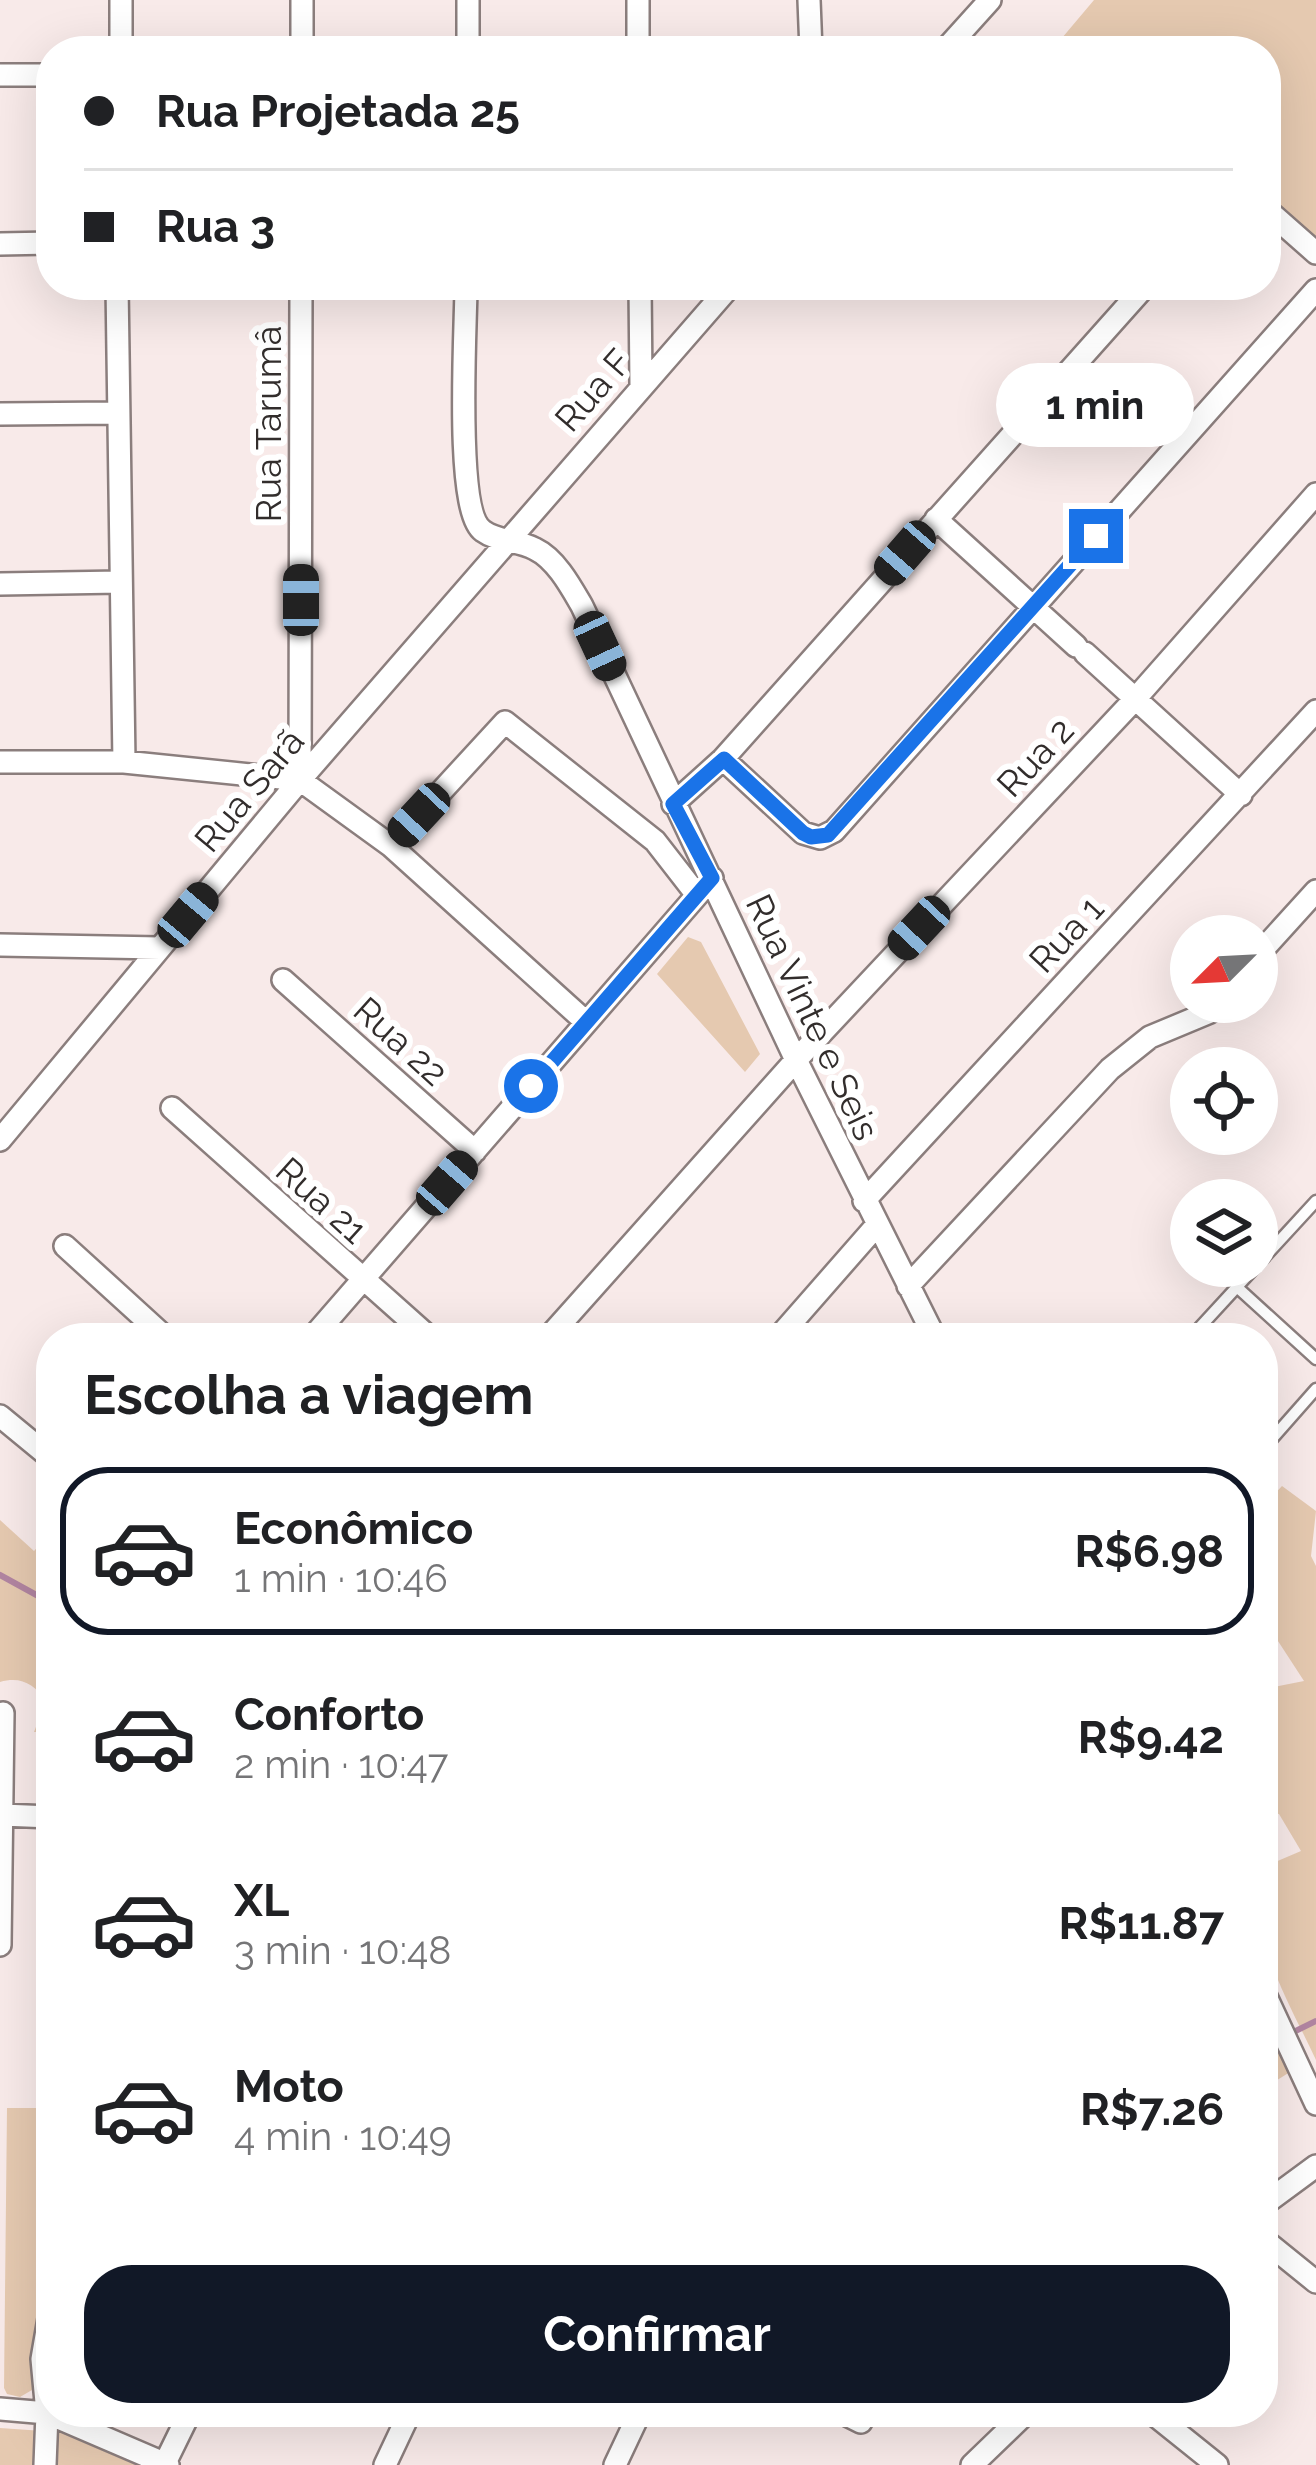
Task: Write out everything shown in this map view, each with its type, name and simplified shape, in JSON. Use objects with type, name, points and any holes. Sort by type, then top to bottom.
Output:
[{"type":"street","points":[[121,0],[121,36]]},
{"type":"street","points":[[302,0],[302,36]]},
{"type":"street","points":[[468,0],[468,36]]},
{"type":"street","points":[[638,0],[638,36]]},
{"type":"street","points":[[809,0],[810,36]]},
{"type":"street","points":[[958,36],[990,0]]},
{"type":"street","points":[[0,75],[36,75]]},
{"type":"street","points":[[1281,222],[1316,253]]},
{"type":"street","points":[[0,244],[36,244]]},
{"type":"street","points":[[724,759],[803,833],[828,835],[1316,290]]},
{"type":"street","points":[[117,300],[124,762]]},
{"type":"street","name":"Rua Tarumâ","points":[[300,780],[301,300]]},
{"type":"street","name":"Rua Vinte e Seis","points":[[466,300],[466,490],[474,524],[485,533],[536,549],[570,585],[673,804],[704,886],[927,1323]]},
{"type":"street","points":[[640,300],[641,385]]},
{"type":"street","name":"Rua F","points":[[506,541],[718,300]]},
{"type":"street","points":[[673,804],[724,759],[1133,300]]},
{"type":"street","points":[[0,414],[116,413]]},
{"type":"street","name":"Rua 2","points":[[561,1323],[796,1060],[1136,698],[1316,494]]},
{"type":"street","points":[[936,519],[1241,795]]},
{"type":"street","name":"Rua Sarã","points":[[0,1140],[10,1115],[160,948],[506,541]]},
{"type":"street","points":[[0,584],[120,582]]},
{"type":"street","name":"Rua 1","points":[[863,1201],[1316,711]]},
{"type":"street","points":[[325,1323],[704,886],[505,722],[391,846]]},
{"type":"street","points":[[0,762],[124,762],[300,780],[391,846],[586,1022]]},
{"type":"street","points":[[1278,933],[1316,892]]},
{"type":"street","points":[[0,945],[160,948]]},
{"type":"street","name":"Rua 22","points":[[284,980],[475,1151]]},
{"type":"street","points":[[908,1286],[1110,1069],[1150,1037],[1184,1023]]},
{"type":"street","name":"Rua 21","points":[[172,1108],[412,1323]]},
{"type":"street","points":[[791,1323],[877,1225]]},
{"type":"street","points":[[64,1246],[149,1323]]},
{"type":"street","points":[[0,1416],[36,1446]]},
{"type":"street","points":[[0,1945],[3,1713]]},
{"type":"street","points":[[2,1815],[36,1816]]},
{"type":"street","points":[[1278,2019],[1316,2104]]},
{"type":"street","points":[[1278,2193],[1316,2166]]},
{"type":"street","points":[[1278,2251],[1316,2282]]},
{"type":"street","points":[[0,2409],[36,2412]]},
{"type":"street","points":[[45,2465],[46,2427]]},
{"type":"street","points":[[80,2427],[167,2464],[183,2427]]},
{"type":"street","points":[[385,2465],[403,2427]]},
{"type":"street","points":[[615,2465],[633,2427]]},
{"type":"street","points":[[972,2465],[1011,2427]]},
{"type":"street","points":[[1169,2427],[1216,2465]]},
{"type":"lane","points":[[1204,1323],[1316,1202]]},
{"type":"lane","points":[[1238,1288],[1276,1323]]},
{"type":"lane","points":[[1278,1324],[1316,1359]]},
{"type":"lane","points":[[1278,1432],[1316,1389]]},
{"type":"shaded area","points":[[1094,0],[1316,0],[1316,239],[1281,207],[1281,36],[1064,36]]},
{"type":"shaded area","points":[[688,937],[701,942],[760,1054],[745,1072],[657,974]]},
{"type":"shaded area","points":[[1282,1486],[1316,1511],[1311,1556],[1316,1566],[1316,2060],[1278,1980],[1278,1861],[1301,1851],[1278,1814],[1278,1686],[1304,1681],[1278,1641],[1278,1490]]},
{"type":"shaded area","points":[[0,1520],[36,1549],[36,1689],[21,1681],[0,1682]]},
{"type":"shaded area","points":[[1278,2028],[1298,2067],[1278,2080]]},
{"type":"shaded area","points":[[7,2108],[36,2108],[35,2382],[20,2397],[7,2394]]},
{"type":"shaded area","points":[[0,2428],[43,2431],[41,2465],[0,2465]]},
{"type":"shaded area","points":[[58,2431],[136,2465],[55,2465]]},
{"type":"waterway","points":[[0,1575],[36,1595]]},
{"type":"waterway","points":[[1278,2040],[1316,2021]]},
{"type":"route","points":[[531,1086],[712,878],[673,804],[724,759],[803,833],[820,838],[828,835],[1096,536]]}]
